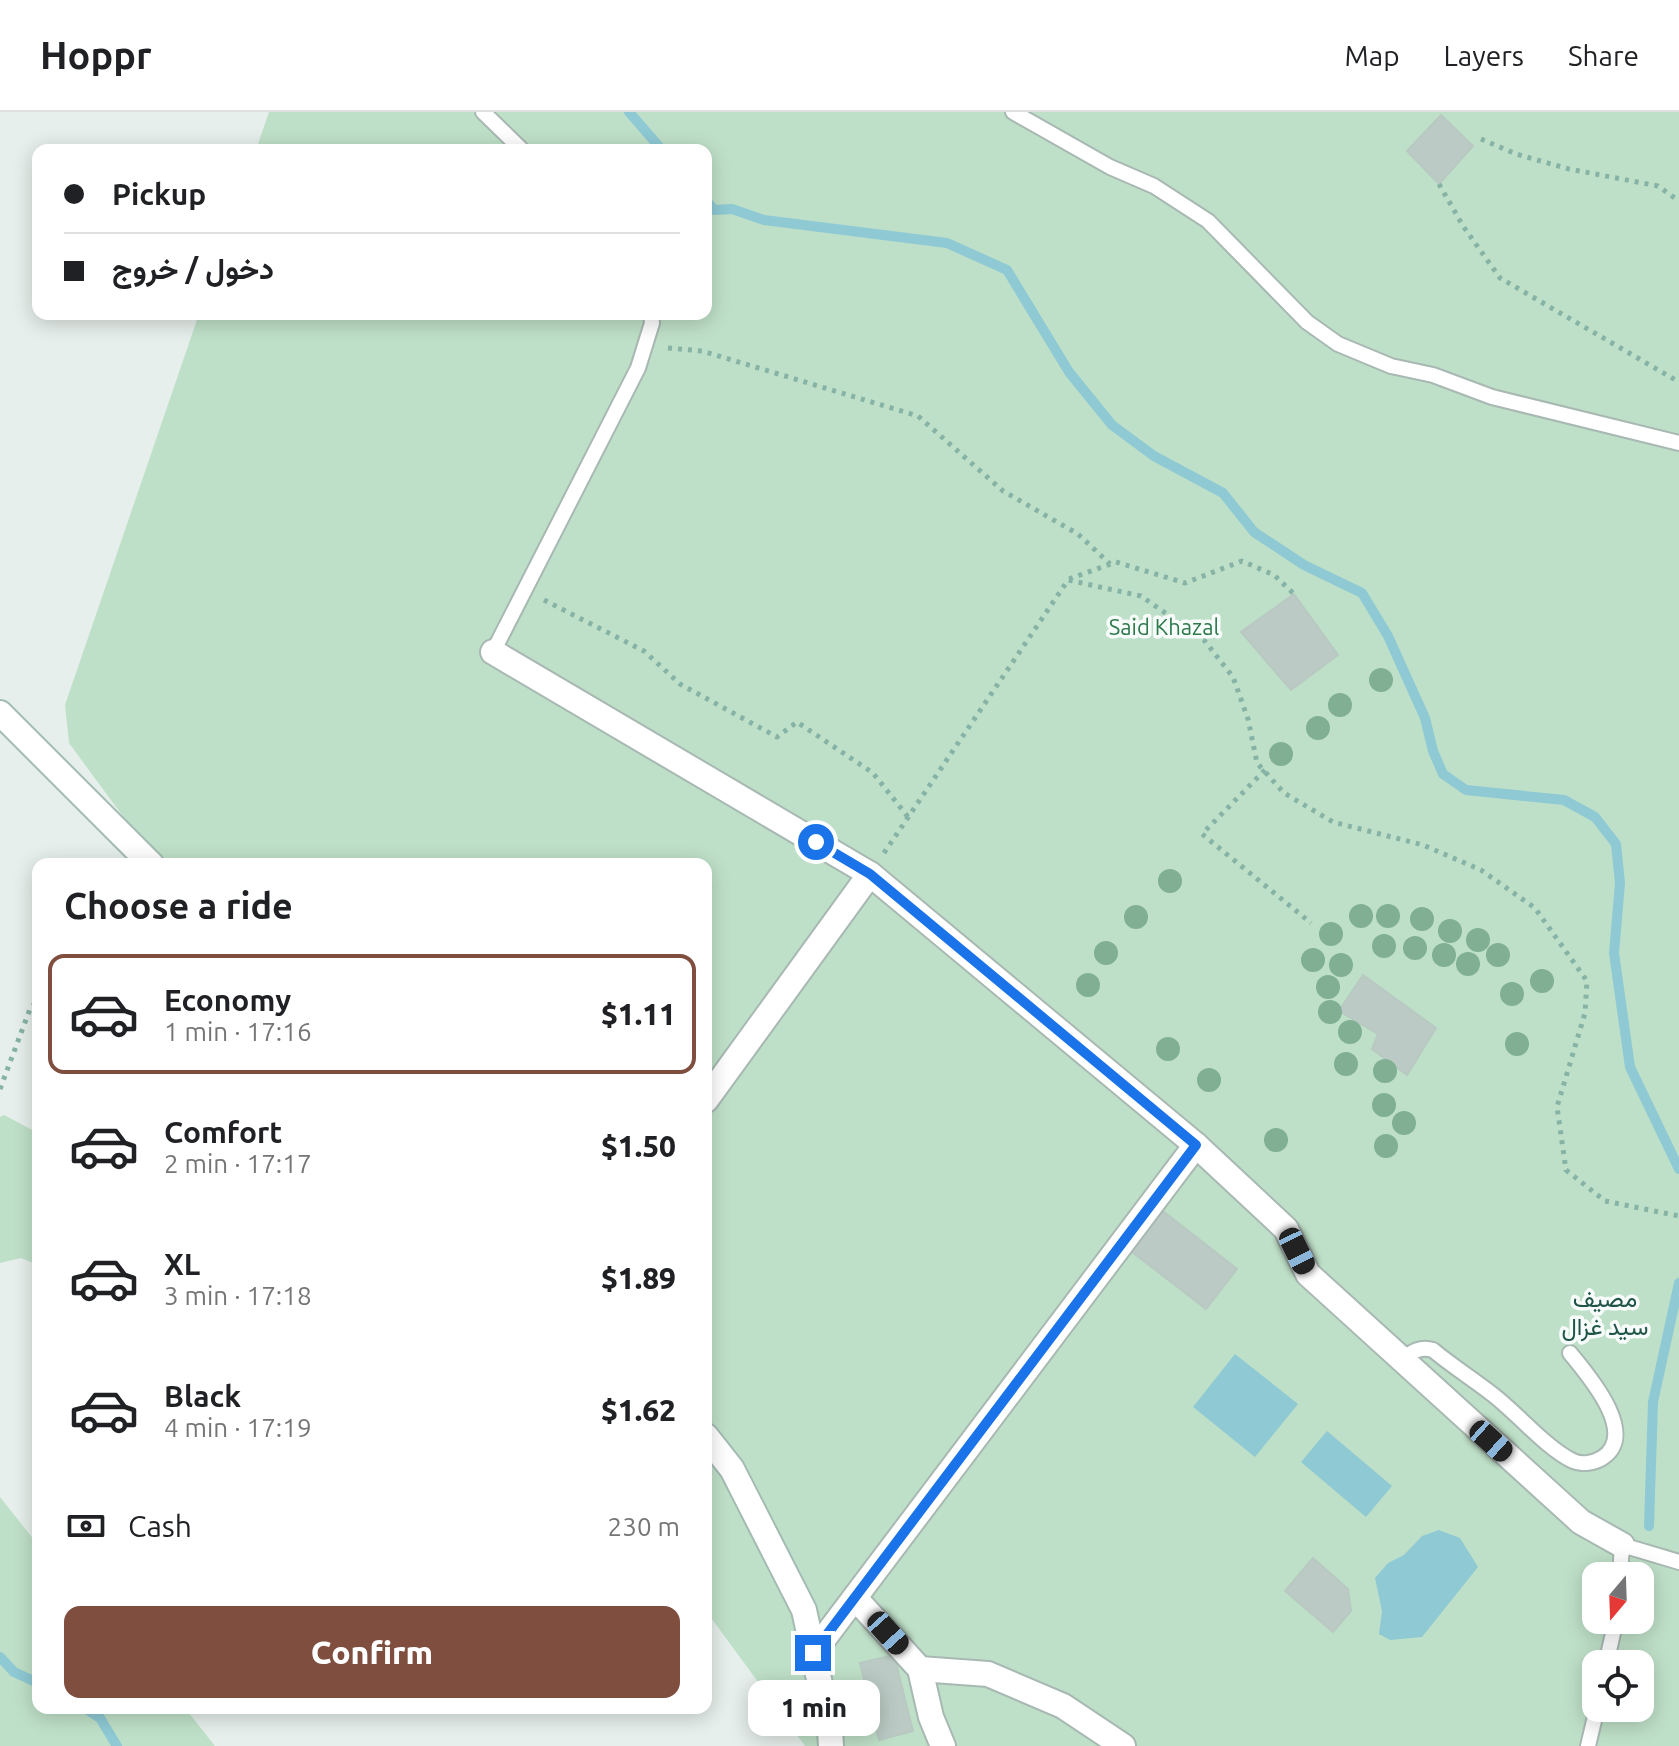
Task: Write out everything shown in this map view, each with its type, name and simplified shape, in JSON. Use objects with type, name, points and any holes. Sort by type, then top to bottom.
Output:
[{"type":"street","points":[[493,652],[870,874],[1196,1145],[1286,1229],[1308,1274],[1581,1522],[1622,1545]]},
{"type":"street","points":[[0,713],[145,858]]},
{"type":"street","points":[[712,1092],[870,874]]},
{"type":"street","points":[[813,1653],[1196,1145]]},
{"type":"street","points":[[712,1444],[732,1469],[804,1610],[831,1746]]},
{"type":"street","points":[[855,1598],[920,1669],[931,1717],[943,1746]]},
{"type":"street","points":[[920,1669],[988,1674],[1063,1706],[1123,1746]]},
{"type":"lane","points":[[483,112],[516,144]]},
{"type":"lane","points":[[1013,112],[1110,167],[1154,186],[1208,221],[1307,322],[1338,344],[1391,366],[1433,375],[1492,397],[1679,443]]},
{"type":"lane","points":[[493,652],[638,368],[652,320]]},
{"type":"lane","points":[[1402,1359],[1415,1350],[1433,1350],[1491,1393],[1555,1448],[1573,1461],[1585,1463],[1599,1460],[1609,1453],[1614,1440],[1613,1419],[1602,1392],[1570,1353]]},
{"type":"lane","points":[[1621,1562],[1622,1545],[1679,1562]]},
{"type":"lane","points":[[1588,1746],[1594,1722]]},
{"type":"path","points":[[1481,139],[1516,154],[1569,169],[1658,186],[1679,201]]},
{"type":"path","points":[[1439,184],[1463,226],[1500,278],[1679,382]]},
{"type":"path","points":[[645,346],[702,351],[918,416],[1003,491],[1078,534],[1110,564]]},
{"type":"path","points":[[870,874],[1068,580],[1116,562],[1185,583],[1242,561],[1274,575],[1294,594]]},
{"type":"path","points":[[1068,580],[1141,596],[1204,640],[1233,677],[1248,719],[1257,763],[1284,793],[1333,822],[1423,845],[1481,870],[1535,908],[1587,981],[1585,1013],[1557,1107],[1566,1170],[1605,1201],[1679,1216]]},
{"type":"path","points":[[525,590],[644,651],[680,684],[777,737],[797,722],[873,773],[908,817]]},
{"type":"path","points":[[1265,770],[1202,834],[1311,923]]},
{"type":"path","points":[[0,1089],[32,1006]]},
{"type":"green space","name":"Said Khazal","points":[[269,112],[1679,112],[1679,1746],[805,1746],[712,1619],[712,858],[154,858],[69,743],[65,705],[197,320],[712,320],[712,144],[258,144]]},
{"type":"green space","points":[[4,1115],[32,1130],[32,1263],[21,1258],[0,1263],[0,1117]]},
{"type":"green space","points":[[0,1497],[32,1537],[32,1714],[190,1714],[215,1746],[0,1746]]},
{"type":"water","points":[[1235,1354],[1298,1404],[1255,1457],[1193,1407]]},
{"type":"water","points":[[1327,1431],[1392,1486],[1366,1517],[1301,1462]]},
{"type":"water","points":[[1439,1530],[1460,1538],[1478,1567],[1422,1637],[1390,1640],[1379,1634],[1382,1611],[1375,1578],[1388,1563],[1404,1555],[1422,1536]]},
{"type":"building","points":[[1441,115],[1473,146],[1439,184],[1407,151]]},
{"type":"building","points":[[1294,594],[1338,655],[1291,690],[1241,632]]},
{"type":"building","points":[[1363,975],[1436,1028],[1407,1075],[1372,1049],[1378,1034],[1339,1011]]},
{"type":"building","points":[[1159,1208],[1237,1269],[1206,1309],[1127,1248]]},
{"type":"building","points":[[1313,1558],[1348,1589],[1351,1611],[1333,1632],[1285,1591]]},
{"type":"building","points":[[894,1655],[913,1731],[879,1740],[860,1663]]},
{"type":"waterway","points":[[629,112],[657,144]]},
{"type":"waterway","points":[[712,208],[732,209],[764,220],[947,243],[1007,270],[1069,372],[1112,425],[1154,456],[1223,493],[1254,532],[1304,565],[1362,593],[1388,636],[1425,718],[1433,751],[1443,774],[1466,790],[1564,800],[1595,817],[1616,844],[1620,883],[1614,953],[1630,1067],[1679,1169]]},
{"type":"waterway","points":[[1649,1526],[1653,1402],[1679,1283]]},
{"type":"waterway","points":[[0,1657],[14,1672],[32,1680]]},
{"type":"waterway","points":[[94,1714],[100,1718],[117,1746]]},
{"type":"district","name":"مصيف سيد غزال","points":[[1605,1313]]},
{"type":"route","points":[[813,1653],[1196,1145],[870,874],[816,842]]}]
